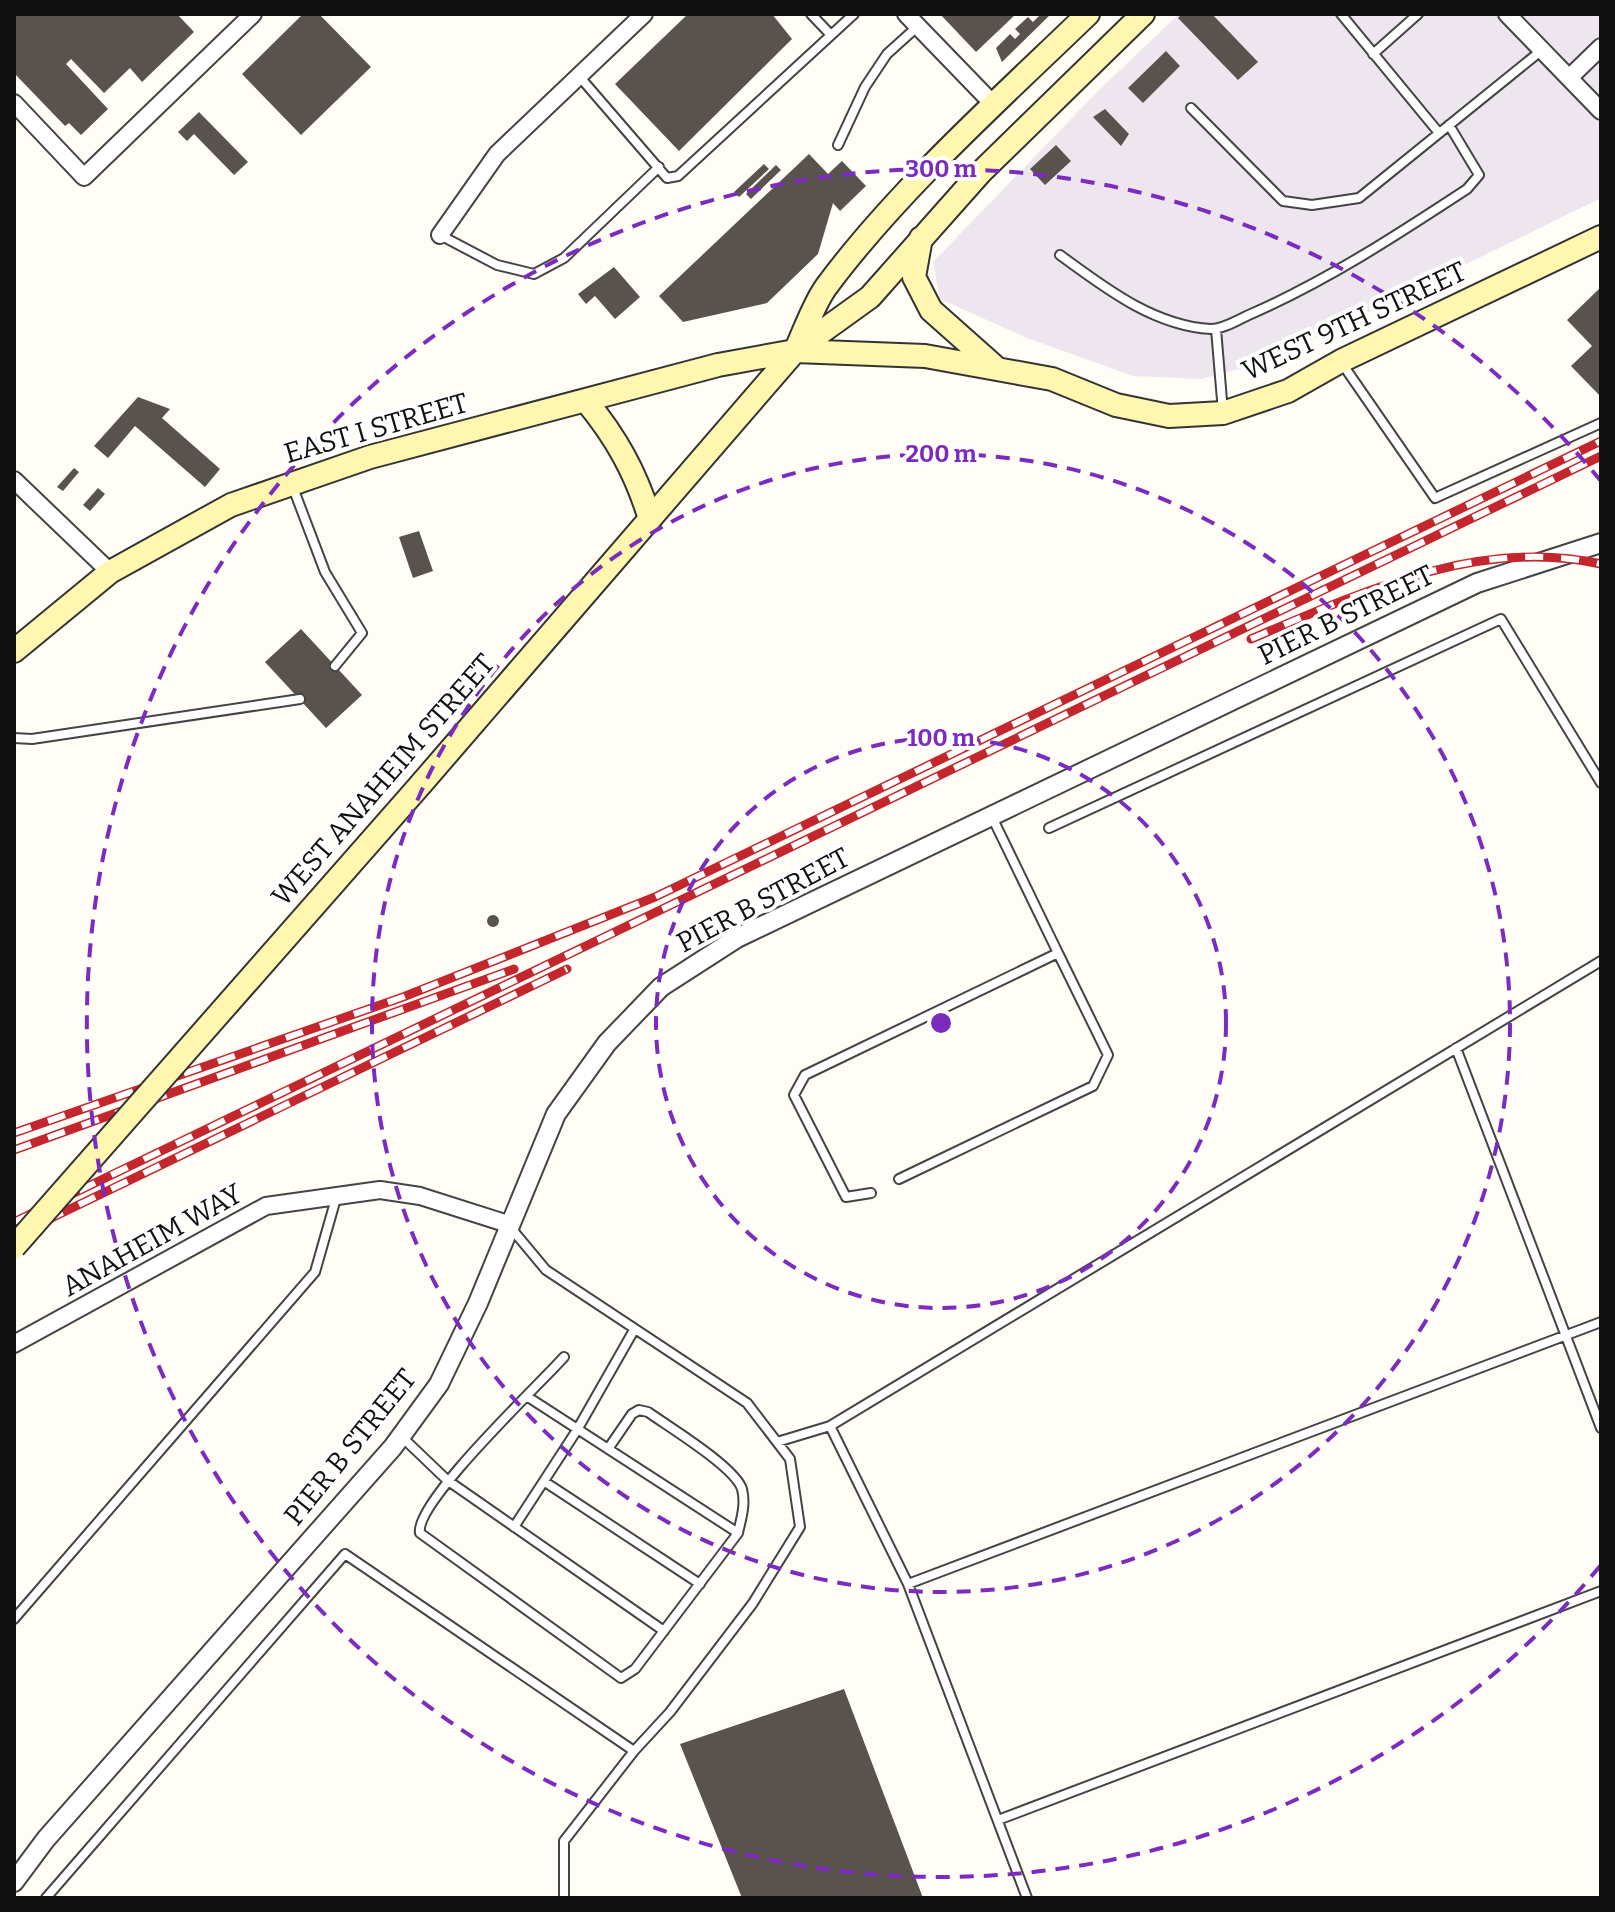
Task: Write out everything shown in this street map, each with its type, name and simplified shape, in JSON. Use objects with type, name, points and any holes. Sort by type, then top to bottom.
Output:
[{"type":"main road","name":"WEST ANAHEIM STREET","points":[[795,351],[825,288],[994,105],[1088,14]]},
{"type":"main road","name":"WEST ANAHEIM STREET","points":[[14,1247],[421,784],[795,351],[870,297],[980,173],[1143,14]]},
{"type":"main road","name":"WEST 9TH STREET","points":[[795,351],[925,356],[1052,379],[1116,405],[1169,416],[1223,413],[1288,391],[1341,361],[1601,237]]},
{"type":"main road","points":[[921,238],[914,277],[931,310],[998,369]]},
{"type":"main road","name":"EAST I STREET","points":[[14,651],[110,572],[231,505],[370,457],[718,365],[795,351]]},
{"type":"main road","points":[[586,401],[630,464],[650,519]]},
{"type":"street","points":[[14,103],[84,177],[253,14]]},
{"type":"street","points":[[440,235],[497,154],[644,14]]},
{"type":"street","points":[[1519,18],[1542,50],[1601,111]]},
{"type":"street","points":[[912,20],[994,105]]},
{"type":"street","points":[[1569,78],[1601,47]]},
{"type":"street","points":[[14,480],[110,572]]},
{"type":"street","name":"PIER B STREET","points":[[14,1882],[46,1839],[401,1436],[439,1384],[478,1303],[508,1224],[556,1114],[607,1043],[661,987],[737,938],[1477,583],[1601,543]]},
{"type":"street","name":"ANAHEIM WAY","points":[[14,1344],[61,1321],[266,1206],[380,1190],[420,1196],[508,1224]]},
{"type":"lane","points":[[811,14],[831,35]]},
{"type":"lane","points":[[579,76],[667,178],[678,176],[854,14]]},
{"type":"lane","points":[[1341,14],[1439,133]]},
{"type":"lane","points":[[1373,54],[1418,14]]},
{"type":"lane","points":[[838,145],[865,87],[912,20]]},
{"type":"lane","points":[[1191,108],[1283,201],[1312,205],[1359,198],[1542,50]]},
{"type":"lane","points":[[1060,255],[1117,296],[1182,325],[1216,329],[1296,294],[1364,257],[1467,189],[1479,175],[1449,125]]},
{"type":"lane","points":[[440,235],[497,265],[534,274],[564,258],[659,167]]},
{"type":"lane","points":[[1216,329],[1223,413]]},
{"type":"lane","points":[[1341,361],[1435,498],[1601,423]]},
{"type":"lane","points":[[292,483],[325,572],[362,633],[335,666]]},
{"type":"lane","points":[[1049,828],[1501,619],[1601,783]]},
{"type":"lane","points":[[14,738],[32,739],[300,699]]},
{"type":"lane","points":[[899,1179],[1093,1086],[1108,1055],[991,816]]},
{"type":"lane","points":[[871,1193],[846,1197],[794,1095],[805,1075],[1058,953]]},
{"type":"lane","points":[[777,1442],[830,1426],[1601,961]]},
{"type":"lane","points":[[1456,1048],[1601,1428]]},
{"type":"lane","points":[[14,1619],[315,1272],[337,1195]]},
{"type":"lane","points":[[508,1224],[546,1270],[747,1403],[790,1459],[800,1527],[753,1603],[670,1712],[634,1751],[564,1841],[564,1898]]},
{"type":"lane","points":[[908,1584],[1601,1322]]},
{"type":"lane","points":[[514,1527],[577,1430],[634,1330]]},
{"type":"lane","points":[[564,1357],[447,1480],[421,1518],[420,1533],[614,1676],[629,1675],[664,1631],[738,1533],[744,1508],[741,1486],[728,1472],[648,1412],[639,1410],[632,1414],[608,1449]]},
{"type":"lane","points":[[528,1397],[738,1533]]},
{"type":"lane","points":[[830,1426],[908,1584],[1027,1898]]},
{"type":"lane","points":[[401,1436],[447,1480],[664,1631]]},
{"type":"lane","points":[[545,1482],[700,1584]]},
{"type":"lane","points":[[46,1898],[345,1554],[634,1751]]},
{"type":"lane","points":[[998,1820],[1601,1591]]},
{"type":"shaded area","points":[[1179,14],[1601,14],[1601,198],[1267,362],[1201,379],[1133,376],[1027,338],[940,299],[933,262],[1099,90]]},
{"type":"building","points":[[14,14],[177,14],[194,32],[142,82],[130,68],[104,93],[71,59],[66,64],[108,109],[81,135],[69,123],[65,126],[14,73]]},
{"type":"building","points":[[303,14],[319,14],[371,67],[301,135],[242,74]]},
{"type":"building","points":[[688,14],[772,14],[792,39],[679,151],[615,84]]},
{"type":"building","points":[[940,14],[1016,14],[976,52]]},
{"type":"building","points":[[1041,14],[1051,14],[1002,62],[996,48],[1010,34],[1015,39],[1020,34],[1015,29],[1028,17],[1033,22]]},
{"type":"building","points":[[1182,14],[1212,14],[1258,62],[1238,80],[1178,18]]},
{"type":"building","points":[[1166,51],[1180,66],[1143,103],[1128,88]]},
{"type":"building","points":[[1105,109],[1129,134],[1121,146],[1093,117]]},
{"type":"building","points":[[199,112],[248,162],[234,175],[194,134],[187,141],[178,132]]},
{"type":"building","points":[[1056,145],[1071,161],[1045,185],[1030,169]]},
{"type":"building","points":[[809,154],[828,174],[842,161],[866,186],[840,211],[833,203],[818,254],[767,303],[683,322],[659,296]]},
{"type":"building","points":[[764,164],[769,169],[739,197],[734,192]]},
{"type":"building","points":[[776,165],[781,170],[751,199],[746,194]]},
{"type":"building","points":[[614,267],[640,297],[615,319],[595,296],[586,304],[578,294]]},
{"type":"building","points":[[1601,287],[1601,397],[1571,366],[1592,346],[1567,320]]},
{"type":"building","points":[[138,397],[170,409],[162,418],[220,469],[205,487],[135,426],[108,458],[94,446]]},
{"type":"building","points":[[74,468],[79,472],[63,491],[57,487]]},
{"type":"building","points":[[98,488],[105,494],[90,511],[83,505]]},
{"type":"building","points":[[419,531],[433,571],[413,578],[399,537]]},
{"type":"building","points":[[301,629],[362,695],[326,728],[265,662]]},
{"type":"building","points":[[493,915],[499,921],[493,927],[487,921]]},
{"type":"building","points":[[844,1689],[923,1898],[742,1898],[680,1744]]},
{"type":"railway","points":[[14,1133],[403,997],[655,897],[1601,441]]},
{"type":"railway","points":[[14,1222],[1601,456]]},
{"type":"railway","points":[[1251,639],[1378,587],[1466,563],[1511,558],[1556,558],[1601,564]]},
{"type":"railway","points":[[14,1150],[514,969]]},
{"type":"railway","points":[[14,1236],[567,969]]}]
